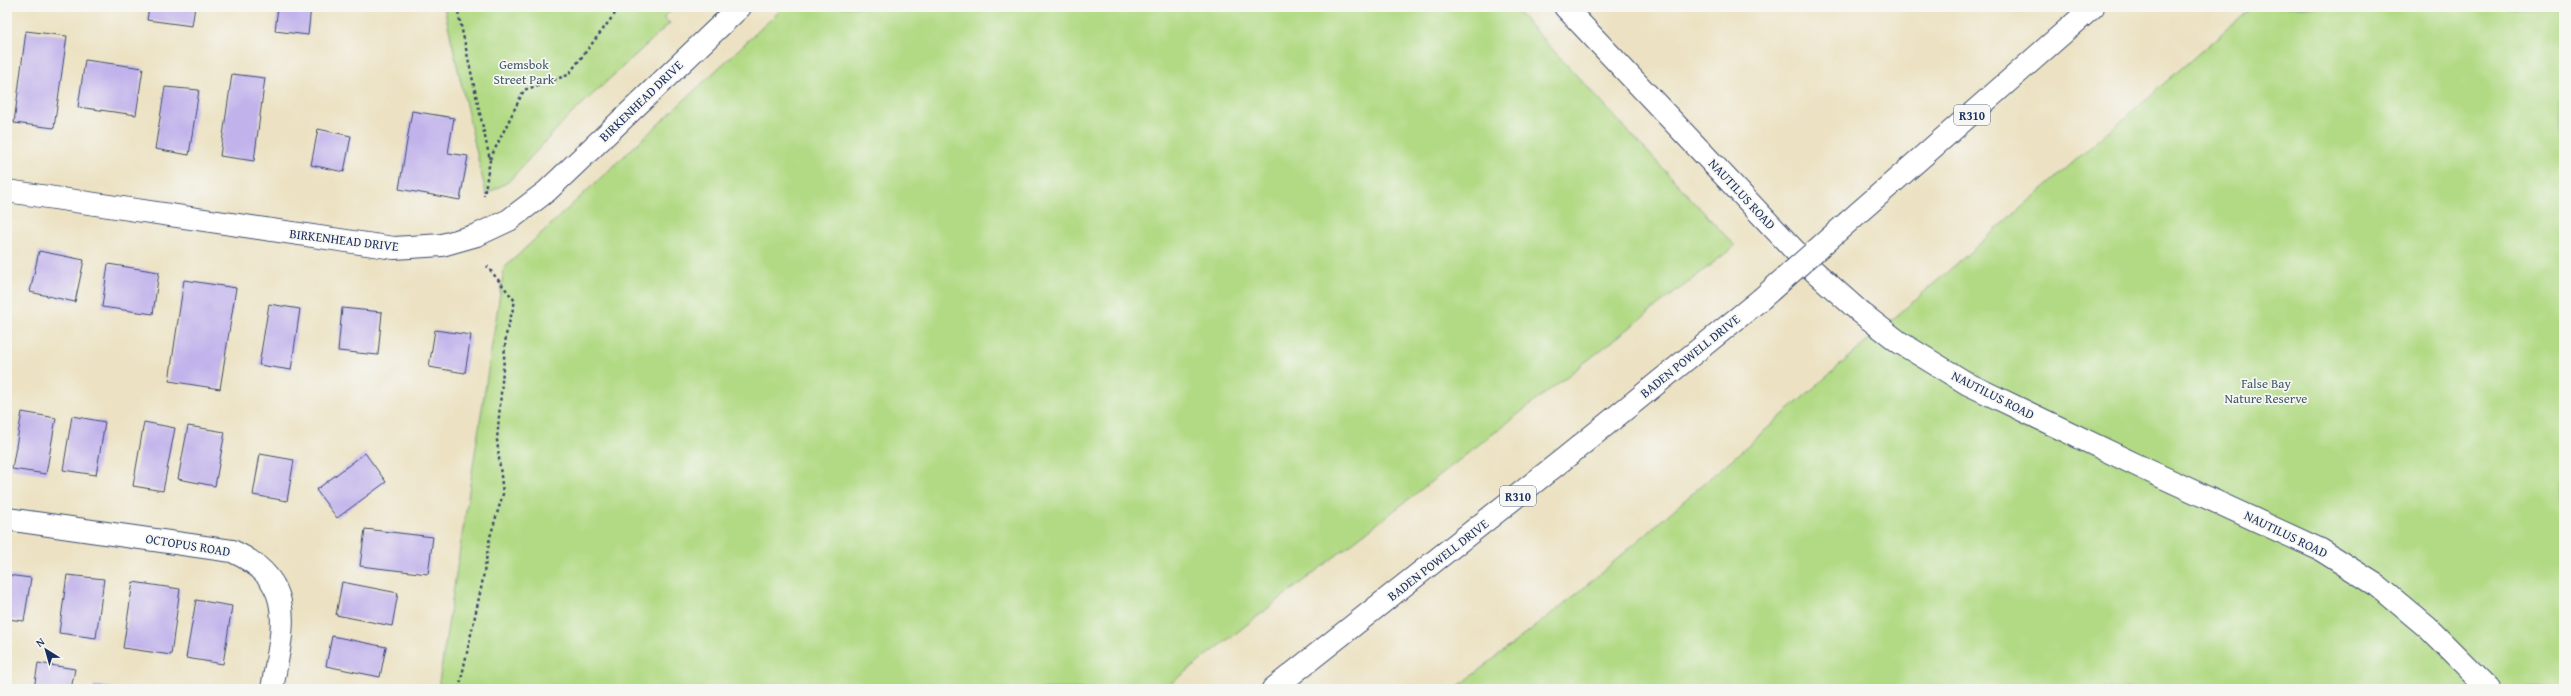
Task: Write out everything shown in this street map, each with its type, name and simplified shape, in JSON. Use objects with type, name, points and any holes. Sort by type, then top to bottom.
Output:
[{"type":"street","name":"BIRKENHEAD DRIVE","points":[[7,191],[394,248],[442,245],[477,235],[509,220],[547,191],[740,7]]},
{"type":"street","name":"NAUTILUS ROAD","points":[[1565,7],[1814,271],[1860,312],[1899,342],[1968,384],[2146,470],[2322,550],[2378,586],[2428,628],[2489,689]]},
{"type":"street","name":"BADEN POWELL DRIVE","points":[[1273,689],[1565,458],[1761,299],[2093,7]]},
{"type":"street","name":"OCTOPUS ROAD","points":[[7,519],[232,551],[254,561],[275,584],[281,602],[282,627],[272,689]]},
{"type":"path","points":[[457,7],[490,160]]},
{"type":"path","points":[[459,689],[482,584],[490,537],[503,494],[497,440],[506,335],[515,301],[486,265],[477,235],[490,160],[524,90],[568,75],[620,7]]},
{"type":"green space","name":"Gemsbok Street Park","points":[[444,7],[675,7],[663,18],[670,23],[565,120],[508,182],[486,194]]},
{"type":"green space","points":[[784,7],[1513,7],[1735,246],[1164,689],[438,689],[504,268]]},
{"type":"green space","name":"False Bay Nature Reserve","points":[[2252,7],[2564,7],[2564,689],[1455,689],[1579,592]]},
{"type":"building","points":[[149,7],[195,7],[192,26],[147,20]]},
{"type":"building","points":[[278,7],[311,7],[308,35],[275,31]]},
{"type":"building","points":[[26,31],[67,36],[54,128],[14,123]]},
{"type":"building","points":[[85,60],[143,68],[136,115],[78,107]]},
{"type":"building","points":[[232,74],[265,78],[254,161],[220,156]]},
{"type":"building","points":[[165,87],[199,90],[189,155],[155,149]]},
{"type":"building","points":[[412,111],[454,118],[448,153],[468,156],[460,200],[399,189]]},
{"type":"building","points":[[318,129],[351,136],[344,172],[311,165]]},
{"type":"building","points":[[39,251],[84,260],[75,302],[30,292]]},
{"type":"building","points":[[108,264],[159,272],[153,314],[102,307]]},
{"type":"building","points":[[184,280],[236,288],[220,389],[169,381]]},
{"type":"building","points":[[269,304],[300,309],[291,370],[259,365]]},
{"type":"building","points":[[342,308],[382,312],[378,355],[338,351]]},
{"type":"building","points":[[435,330],[471,335],[465,373],[429,367]]},
{"type":"building","points":[[22,412],[56,418],[46,474],[12,469]]},
{"type":"building","points":[[72,416],[105,422],[96,475],[63,470]]},
{"type":"building","points":[[144,422],[175,428],[163,491],[133,486]]},
{"type":"building","points":[[188,426],[225,432],[215,486],[178,479]]},
{"type":"building","points":[[365,453],[386,482],[337,518],[316,490]]},
{"type":"building","points":[[260,454],[294,460],[287,501],[253,495]]},
{"type":"building","points":[[365,529],[433,537],[428,574],[360,566]]},
{"type":"building","points":[[7,575],[31,578],[24,621],[7,619]]},
{"type":"building","points":[[67,575],[104,579],[96,638],[59,633]]},
{"type":"building","points":[[133,582],[180,589],[171,655],[123,648]]},
{"type":"building","points":[[342,582],[398,593],[392,626],[336,615]]},
{"type":"building","points":[[196,600],[232,606],[223,664],[186,658]]},
{"type":"building","points":[[332,636],[386,647],[380,677],[326,666]]},
{"type":"building","points":[[38,663],[75,669],[71,689],[34,689]]},
{"type":"building","points":[[94,685],[115,688],[115,689],[93,689]]}]
